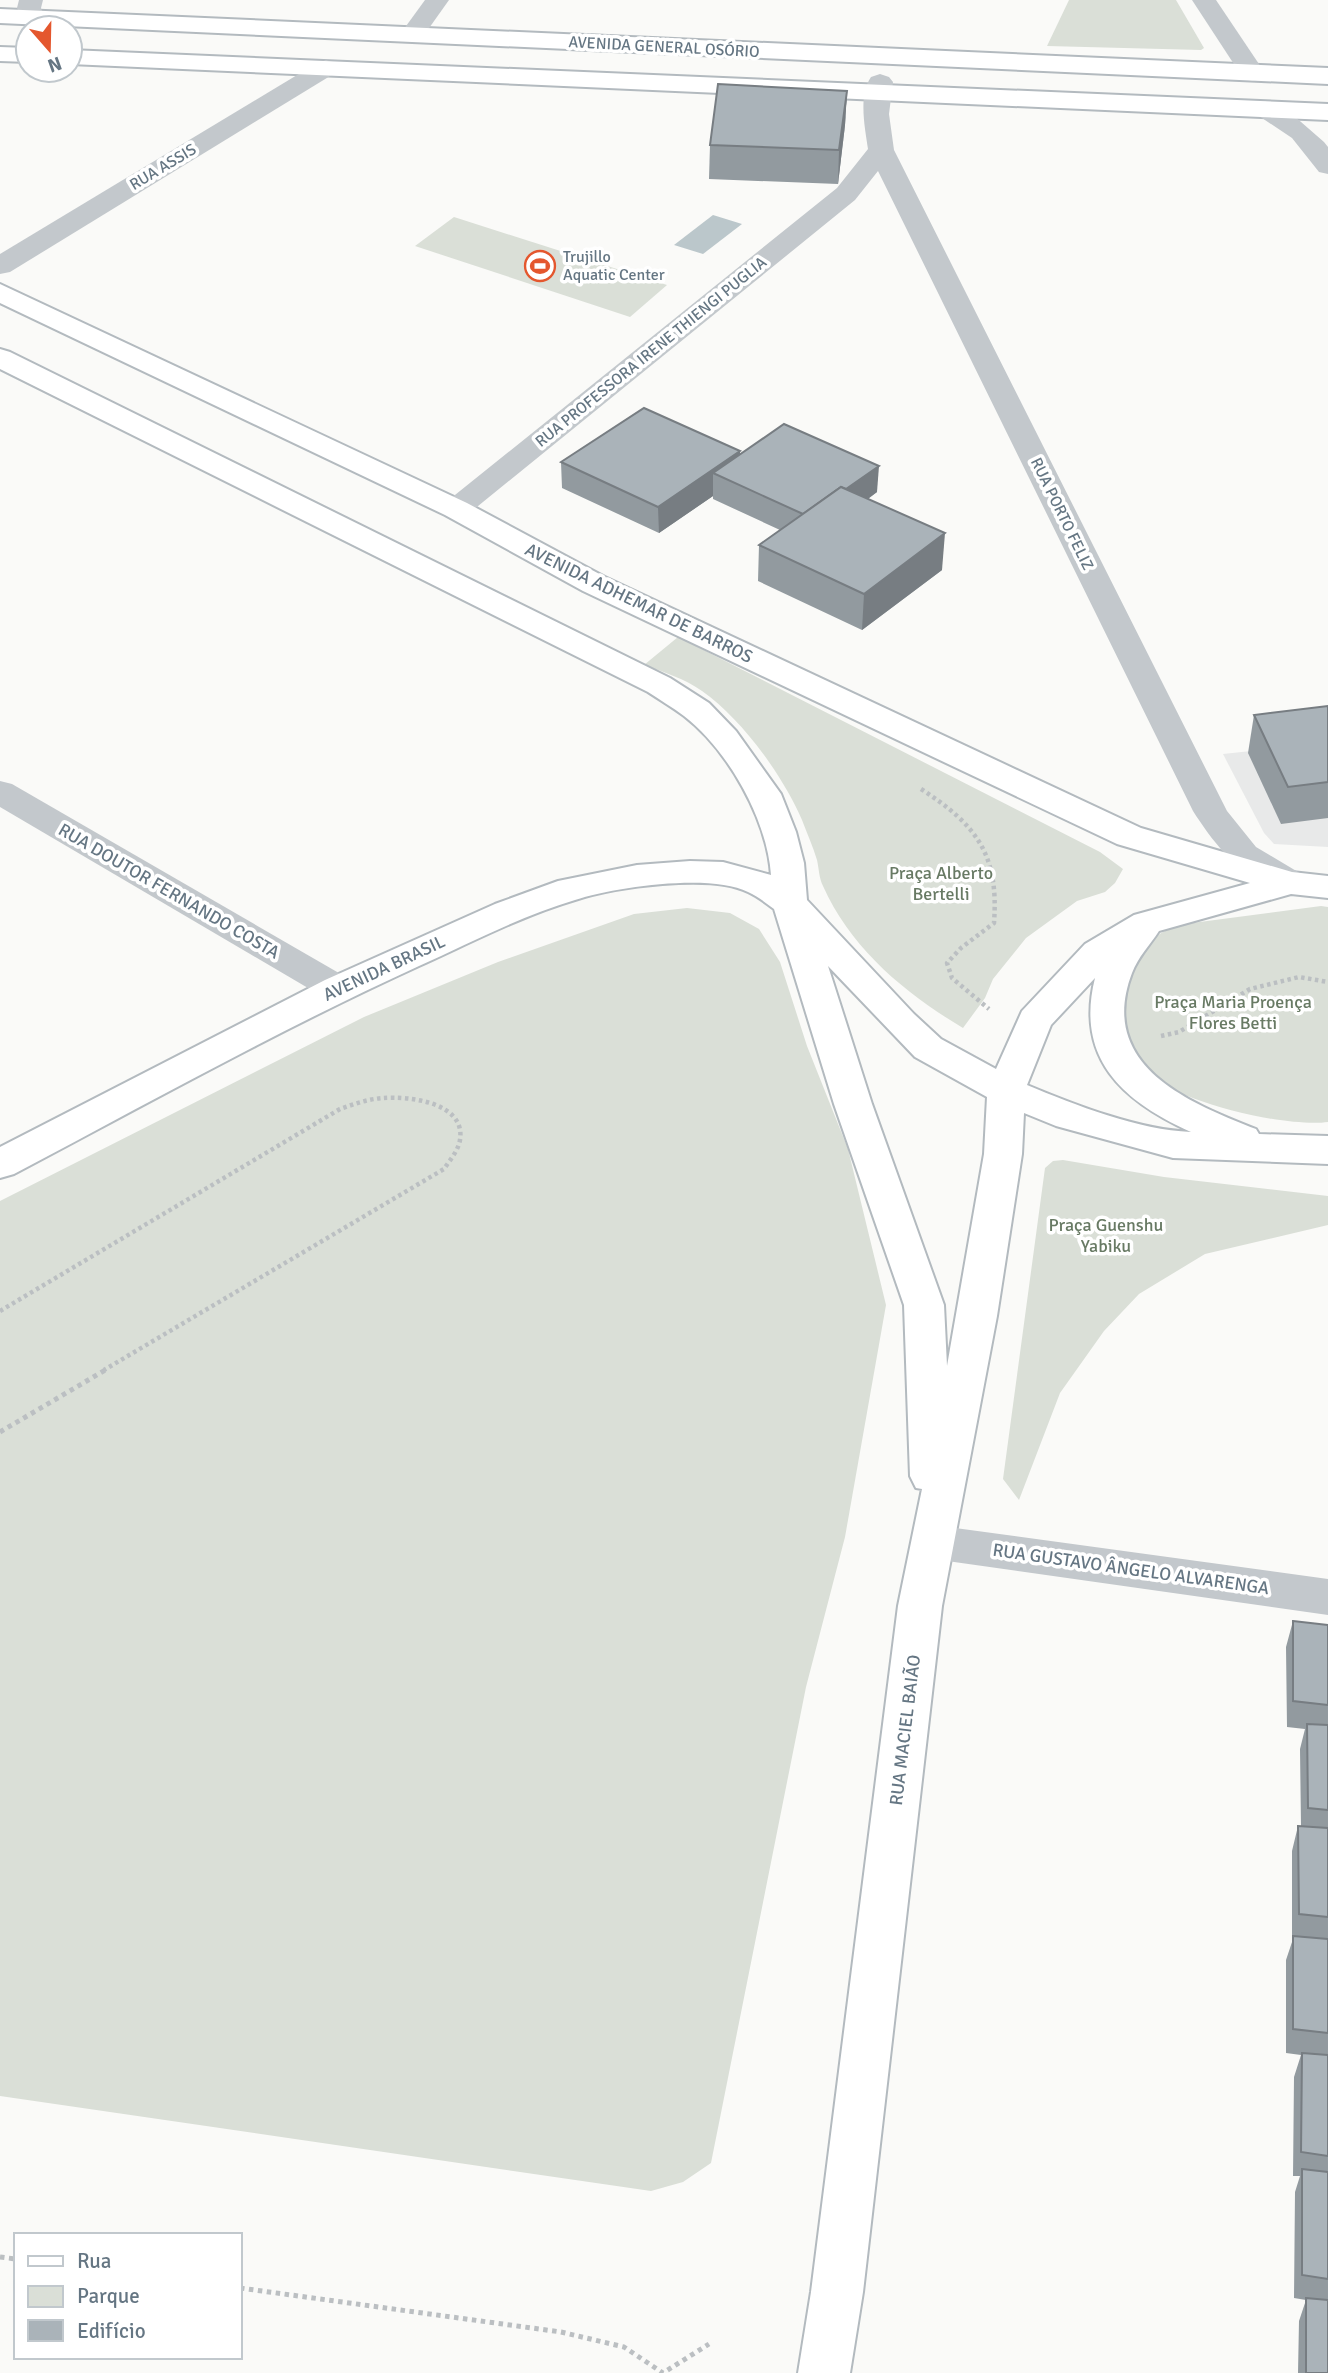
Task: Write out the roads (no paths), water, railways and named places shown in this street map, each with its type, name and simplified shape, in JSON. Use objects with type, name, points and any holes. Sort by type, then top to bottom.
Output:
[{"type":"main road","name":"AVENIDA GENERAL OSÓRIO","points":[[0,16],[31,8],[413,33],[850,57],[1328,76]]},
{"type":"main road","points":[[834,88],[813,77],[813,69],[821,62],[850,57],[868,60],[880,66],[884,76],[878,96]]},
{"type":"main road","name":"AVENIDA GENERAL OSÓRIO","points":[[84,58],[834,88]]},
{"type":"main road","points":[[920,94],[1328,112]]},
{"type":"main road","name":"AVENIDA ADHEMAR DE BARROS","points":[[0,292],[456,509],[594,584],[1129,836],[1291,883]]},
{"type":"main road","points":[[0,358],[659,685],[697,710],[724,738],[764,794],[779,832],[787,863],[790,903],[853,1104],[925,1305],[933,1542]]},
{"type":"main road","name":"AVENIDA BRASIL","points":[[0,1164],[338,989],[507,912],[570,889],[623,879],[690,872],[723,873],[759,883],[790,903]]},
{"type":"main road","points":[[1006,1091],[1035,1020],[1098,951],[1146,923],[1291,883],[1328,887]]},
{"type":"main road","points":[[790,903],[901,1023],[928,1048],[1006,1091],[1069,1117],[1173,1145],[1314,1150]]},
{"type":"main road","points":[[1146,923],[1116,970],[1105,1026],[1113,1048],[1131,1075],[1161,1102],[1205,1124],[1248,1141],[1314,1150]]},
{"type":"main road","name":"RUA MACIEL BAIÃO","points":[[824,2373],[840,2264],[920,1606],[981,1289],[1003,1154],[1006,1091]]},
{"type":"street","points":[[413,33],[437,0]]},
{"type":"street","points":[[1204,0],[1252,73]]},
{"type":"street","name":"RUA ASSIS","points":[[0,266],[326,68]]},
{"type":"street","points":[[834,88],[878,96],[920,94]]},
{"type":"street","name":"RUA PORTO FELIZ","points":[[878,96],[881,150],[1210,811],[1232,846],[1252,863],[1291,883]]},
{"type":"street","points":[[1265,108],[1306,136],[1328,166]]},
{"type":"street","name":"RUA PROFESSORA IRENE THIENGI PUGLIA","points":[[456,509],[846,194],[881,150]]},
{"type":"street","points":[[846,194],[869,189],[901,192]]},
{"type":"street","name":"RUA DOUTOR FERNANDO COSTA","points":[[0,792],[338,989]]},
{"type":"street","name":"RUA GUSTAVO ÂNGELO ALVARENGA","points":[[933,1542],[1328,1597]]},
{"type":"place","name":"Trujillo Aquatic Center","points":[[540,266]]},
{"type":"park label","name":"Praça Alberto Bertelli","points":[[941,883]]},
{"type":"park label","name":"Praça Maria Proença Flores Betti","points":[[1233,1012]]},
{"type":"park label","name":"Praça Guenshu Yabiku","points":[[1106,1235]]}]
